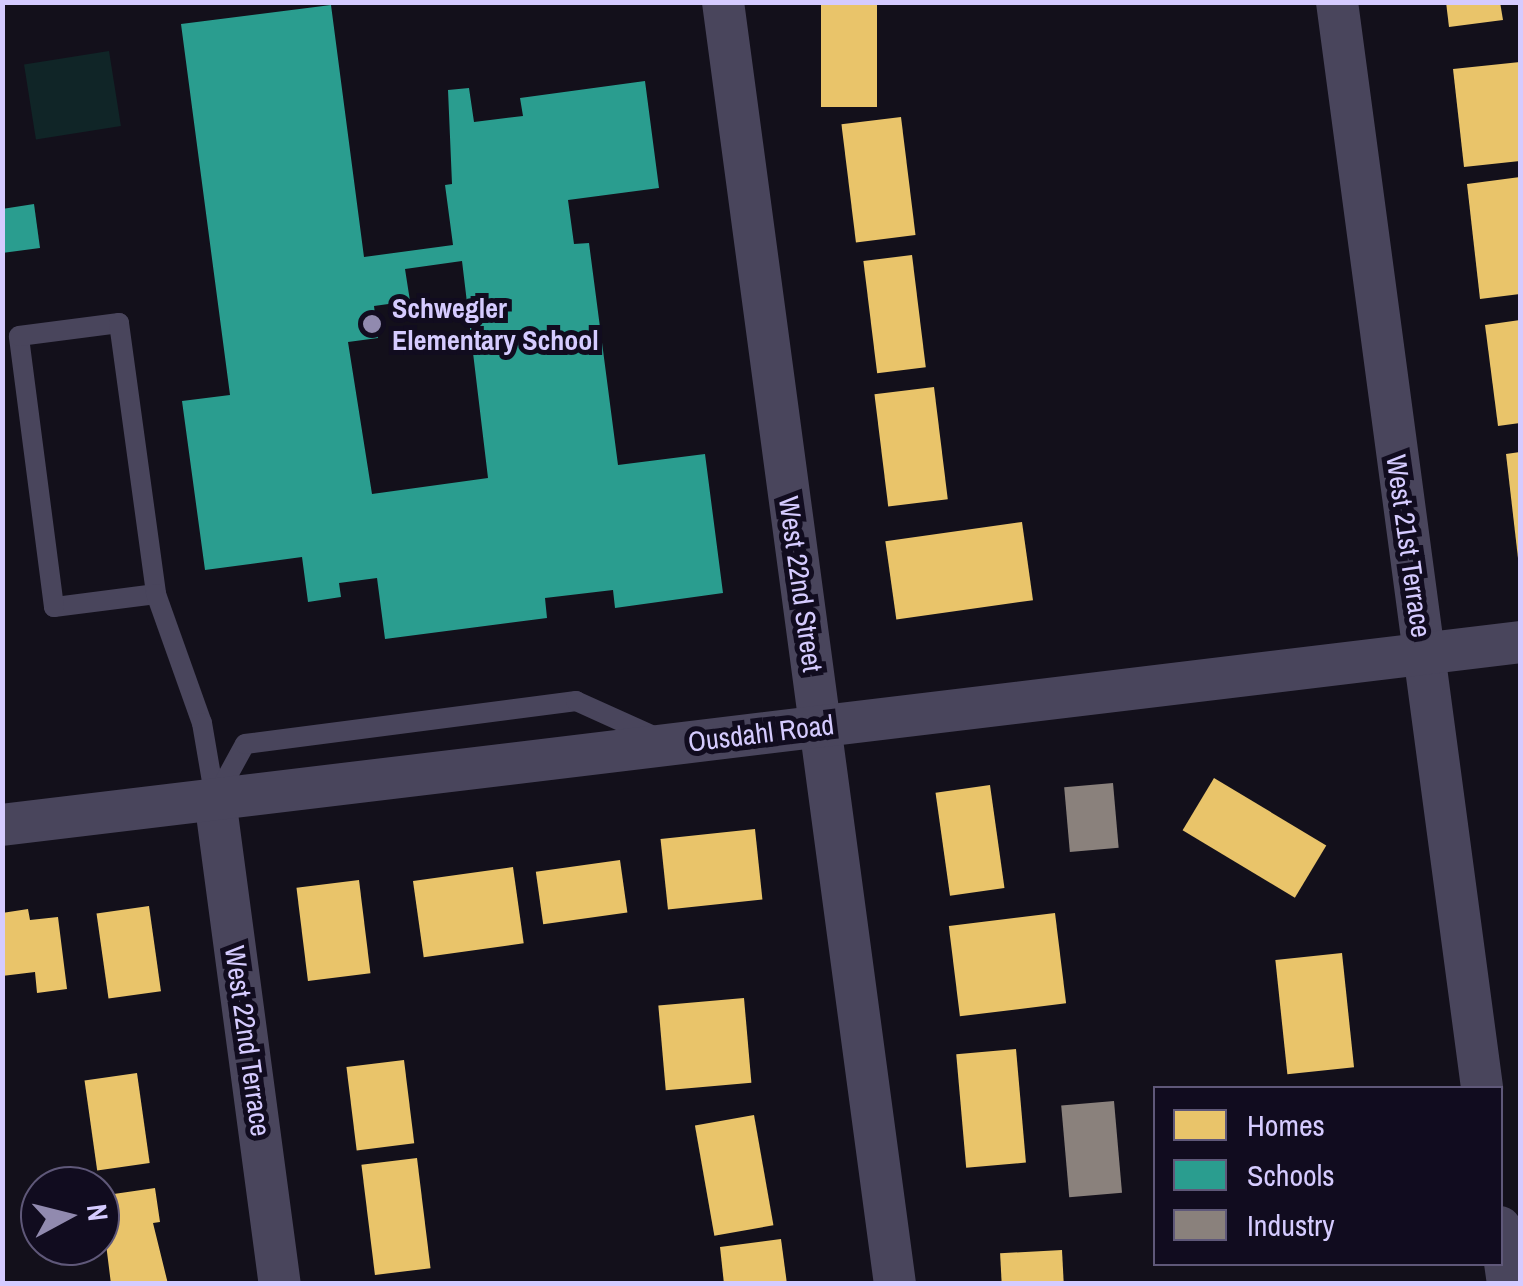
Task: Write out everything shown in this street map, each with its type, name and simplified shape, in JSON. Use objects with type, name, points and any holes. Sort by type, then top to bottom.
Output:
[{"type":"street","name":"West 22nd Street","points":[[723,2],[895,1284]]},
{"type":"street","name":"West 21st Terrace","points":[[1337,2],[1482,1086]]},
{"type":"street","name":"Ousdahl Road","points":[[2,825],[1520,642]]},
{"type":"street","name":"West 22nd Terrace","points":[[216,799],[280,1284]]},
{"type":"street","points":[[1503,1248],[1508,1284]]},
{"type":"lane","points":[[156,594],[54,607],[19,336],[119,323],[156,594],[202,723],[216,799]]},
{"type":"green space","points":[[109,51],[121,126],[36,140],[24,64]]},
{"type":"building: Homes","points":[[821,2],[877,2],[877,107],[821,107]]},
{"type":"building: Homes","points":[[1446,2],[1500,2],[1503,20],[1449,27]]},
{"type":"building: Homes","points":[[1520,62],[1520,161],[1464,167],[1453,69]]},
{"type":"building: Homes","points":[[901,117],[916,235],[856,242],[841,124]]},
{"type":"building: Homes","points":[[1520,177],[1520,294],[1480,299],[1467,184]]},
{"type":"building: Homes","points":[[912,255],[926,367],[877,373],[863,261]]},
{"type":"building: Homes","points":[[1520,320],[1520,423],[1498,426],[1485,325]]},
{"type":"building: Homes","points":[[934,387],[948,499],[888,506],[874,394]]},
{"type":"building: Homes","points":[[1520,452],[1520,557],[1518,558],[1506,454]]},
{"type":"building: Homes","points":[[1022,522],[1033,600],[896,619],[885,541]]},
{"type":"building: Homes","points":[[1214,778],[1326,845],[1295,898],[1183,830]]},
{"type":"building: Homes","points":[[990,785],[1004,888],[950,896],[936,793]]},
{"type":"building: Homes","points":[[755,829],[762,900],[668,910],[661,839]]},
{"type":"building: Homes","points":[[620,860],[627,912],[543,924],[536,872]]},
{"type":"building: Homes","points":[[513,867],[524,943],[424,957],[413,881]]},
{"type":"building: Homes","points":[[359,880],[370,973],[308,981],[296,888]]},
{"type":"building: Homes","points":[[149,906],[161,991],[108,999],[97,913]]},
{"type":"building: Homes","points":[[28,909],[30,920],[58,917],[67,989],[37,993],[35,972],[2,976],[2,913]]},
{"type":"building: Homes","points":[[1055,913],[1066,1003],[960,1016],[949,926]]},
{"type":"building: Homes","points":[[1342,953],[1354,1067],[1287,1074],[1275,960]]},
{"type":"building: Homes","points":[[744,998],[751,1083],[666,1090],[658,1005]]},
{"type":"building: Homes","points":[[1016,1049],[1026,1163],[966,1168],[956,1054]]},
{"type":"building: Homes","points":[[404,1060],[414,1143],[357,1150],[346,1067]]},
{"type":"building: Homes","points":[[137,1073],[150,1163],[97,1166],[85,1080]]},
{"type":"building: Homes","points":[[754,1115],[773,1225],[714,1236],[695,1125]]},
{"type":"building: Homes","points":[[417,1158],[431,1268],[375,1275],[361,1165]]},
{"type":"building: Homes","points":[[155,1188],[160,1222],[153,1223],[168,1284],[111,1284],[109,1266],[120,1266],[120,1193]]},
{"type":"building: Homes","points":[[781,1239],[787,1284],[724,1284],[720,1247]]},
{"type":"building: Homes","points":[[1062,1250],[1064,1284],[1002,1284],[1000,1253]]},
{"type":"building: Schools","points":[[331,5],[364,257],[453,245],[445,185],[452,184],[448,90],[469,88],[474,122],[523,116],[520,98],[645,81],[659,188],[568,200],[574,244],[589,243],[618,465],[705,454],[723,593],[615,608],[613,590],[545,598],[547,618],[385,639],[377,578],[339,583],[341,597],[308,602],[302,557],[205,570],[182,401],[230,395],[181,24]],"holes":[[[462,261],[488,478],[372,494],[348,342],[378,338],[374,306],[410,301],[405,269]]]},
{"type":"building: Schools","points":[[34,204],[40,248],[2,253],[2,209]]},
{"type":"building: Industry","points":[[1113,783],[1119,848],[1070,852],[1064,787]]},
{"type":"building: Industry","points":[[1114,1101],[1122,1193],[1069,1197],[1061,1106]]},
{"type":"place","name":"Schwegler Elementary School","points":[[372,324]]}]
